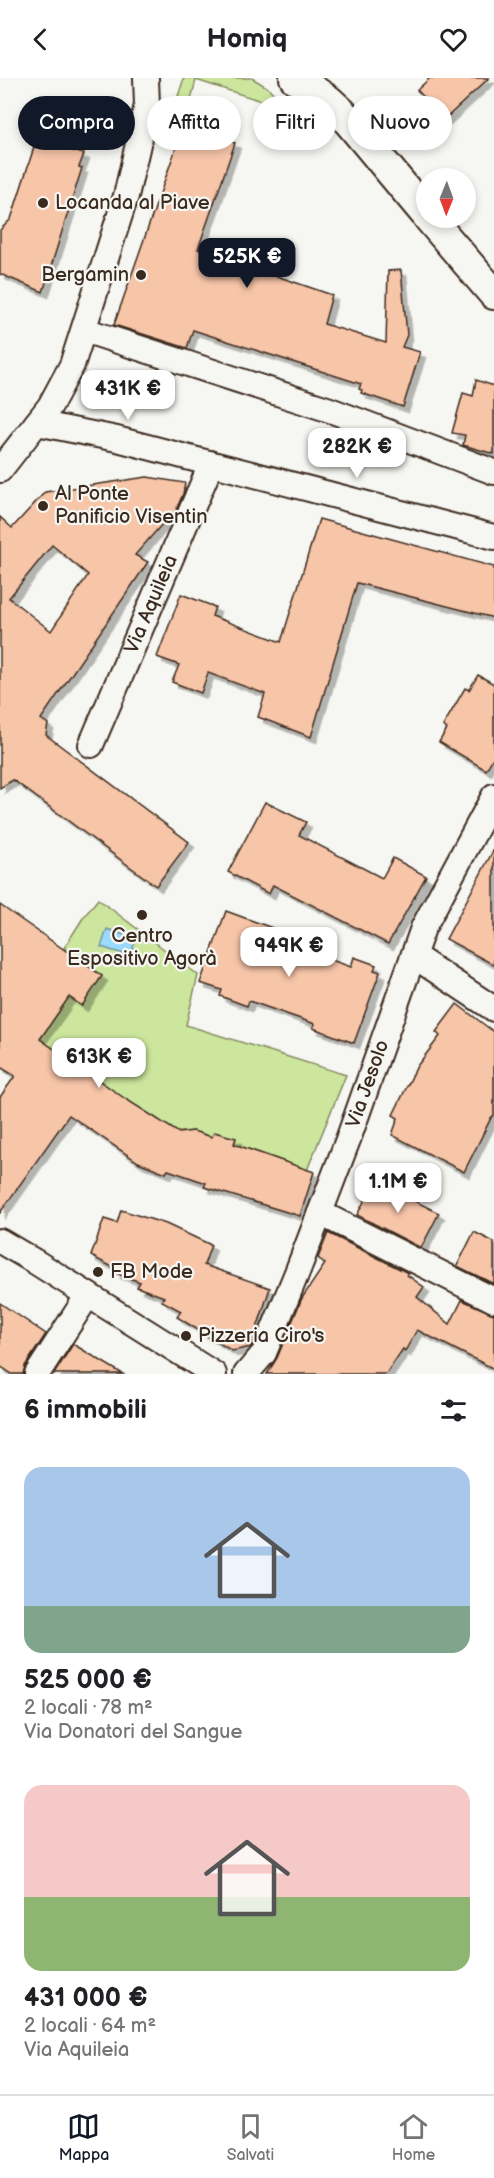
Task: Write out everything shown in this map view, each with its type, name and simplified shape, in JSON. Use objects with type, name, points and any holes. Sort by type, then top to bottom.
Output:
[{"type":"main road","points":[[300,79],[328,90],[341,112],[416,202]]},
{"type":"main road","points":[[438,228],[494,294]]},
{"type":"street","points":[[0,470],[53,401],[72,365],[126,195],[147,105],[146,78]]},
{"type":"street","points":[[152,96],[162,78]]},
{"type":"street","points":[[84,330],[330,410],[494,472]]},
{"type":"street","points":[[37,423],[117,439],[494,537]]},
{"type":"street","name":"Via Aquileia","points":[[91,745],[206,476],[209,463]]},
{"type":"street","name":"Via Jesolo","points":[[246,1374],[264,1353],[320,1213],[423,928],[494,796]]},
{"type":"street","points":[[414,956],[494,1009]]},
{"type":"street","points":[[320,1213],[494,1300]]},
{"type":"street","points":[[0,1241],[214,1374]]},
{"type":"street","points":[[37,1374],[88,1295]]},
{"type":"green space","points":[[184,78],[252,78],[277,96],[253,96],[253,98],[196,80],[192,96],[178,96]]},
{"type":"green space","points":[[98,899],[198,975],[186,1025],[346,1075],[307,1170],[234,1144],[236,1138],[212,1137],[193,1131],[162,1134],[159,1120],[40,1039],[69,997],[102,976],[64,948]]},
{"type":"water","points":[[107,929],[136,939],[130,956],[101,947]]},
{"type":"building","points":[[430,78],[489,78],[452,112],[452,96],[423,96],[417,90]]},
{"type":"building","name":"Locanda al Piave","points":[[33,150],[69,150],[84,154],[79,167],[82,168],[43,292],[0,274],[0,230],[11,219]]},
{"type":"building","points":[[175,150],[233,150],[198,249],[332,295],[324,324],[386,343],[388,271],[401,270],[407,335],[402,347],[420,352],[403,407],[361,393],[362,390],[359,389],[361,384],[193,330],[187,348],[114,325]]},
{"type":"building","points":[[476,380],[494,386],[494,454],[463,445],[465,435],[452,433],[463,393],[473,396]]},
{"type":"building","points":[[147,477],[185,483],[183,494],[170,524],[164,522],[135,555],[148,562],[41,719],[48,724],[46,735],[189,842],[156,886],[13,780],[0,788],[0,517],[12,528],[45,492]],"holes":[[[52,545],[88,575],[51,631],[9,598]]]},
{"type":"building","points":[[319,519],[494,567],[494,618],[357,583],[311,737],[258,717],[265,694],[208,673],[201,693],[172,682],[179,665],[157,657],[181,594],[215,607],[212,616],[281,642]]},
{"type":"building","points":[[478,675],[494,684],[494,756],[486,770],[439,742],[447,729],[443,726],[465,688],[469,690]]},
{"type":"building","points":[[265,802],[306,822],[299,835],[382,878],[393,858],[426,876],[388,944],[273,885],[269,894],[228,872]]},
{"type":"building","points":[[494,849],[494,965],[446,939]]},
{"type":"building","points":[[0,905],[102,976],[82,1006],[69,997],[40,1039],[124,1098],[179,1133],[193,1131],[212,1137],[214,1132],[236,1138],[234,1144],[314,1172],[300,1216],[204,1187],[206,1183],[168,1170],[166,1173],[138,1162],[69,1115],[0,1213],[0,1097],[15,1076],[0,1067]]},
{"type":"building","points":[[226,911],[275,929],[272,939],[351,967],[354,957],[376,965],[374,970],[380,972],[354,1043],[313,1028],[315,1024],[249,1001],[247,1006],[220,996],[222,990],[200,983]]},
{"type":"building","points":[[457,1004],[494,1032],[494,1115],[464,1172],[392,1135],[398,1118],[393,1115],[417,1066],[440,1036],[436,1032]]},
{"type":"building","points":[[375,1181],[439,1213],[421,1248],[357,1215]]},
{"type":"building","points":[[121,1210],[166,1224],[211,1245],[204,1265],[270,1288],[251,1347],[232,1351],[177,1317],[181,1311],[162,1301],[164,1297],[137,1287],[140,1282],[115,1273],[116,1269],[91,1256],[104,1219],[117,1223]]},
{"type":"building","points":[[474,1232],[494,1242],[494,1284],[457,1266]]},
{"type":"building","points":[[328,1233],[408,1273],[407,1275],[424,1287],[417,1297],[450,1324],[462,1300],[494,1314],[494,1369],[417,1330],[405,1351],[403,1349],[386,1374],[267,1374],[277,1358],[302,1298],[325,1264],[318,1258]]},
{"type":"building","points":[[0,1303],[46,1334],[25,1366],[23,1374],[12,1374],[0,1366]]},
{"type":"building","points":[[73,1344],[123,1374],[54,1374]]},
{"type":"place","name":"Locanda al Piave","points":[[43,203]]},
{"type":"place","name":"Bergamin","points":[[141,275]]},
{"type":"place","name":"Al Ponte Panificio Visentin","points":[[43,506]]},
{"type":"place","name":"Centro Espositivo Agorà","points":[[142,915]]},
{"type":"place","name":"FB Mode","points":[[98,1272]]},
{"type":"place","name":"Pizzeria Ciro's","points":[[186,1336]]}]
